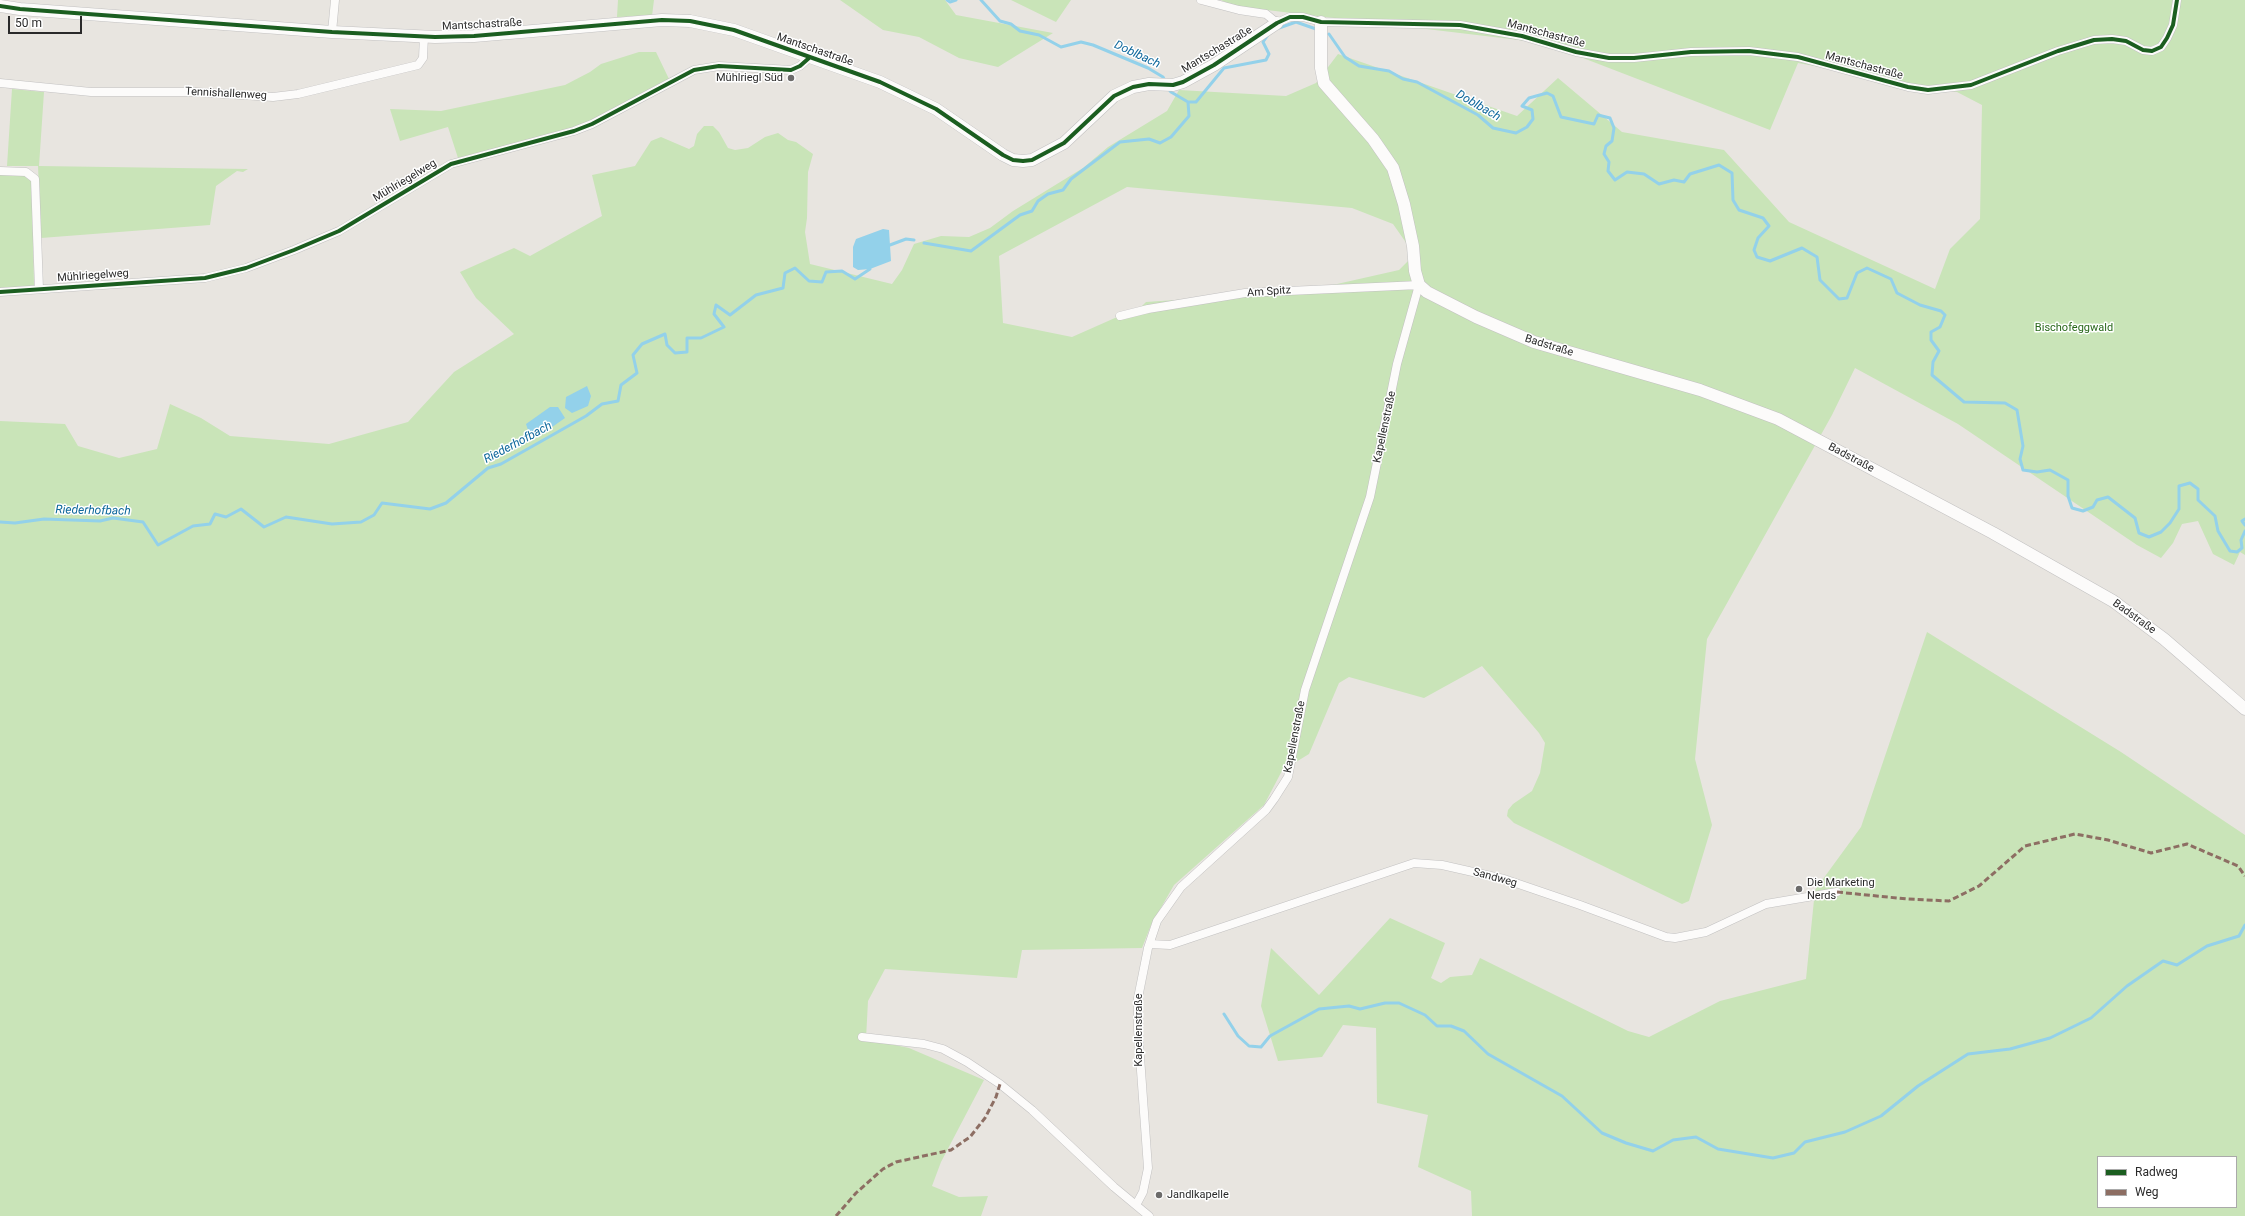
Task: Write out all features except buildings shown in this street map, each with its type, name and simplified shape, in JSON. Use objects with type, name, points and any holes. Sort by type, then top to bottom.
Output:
[{"type":"street","points":[[332,32],[335,0]]},
{"type":"street","points":[[1201,0],[1239,10],[1266,14],[1277,23]]},
{"type":"street","name":"Mantschastraße","points":[[0,6],[20,9],[332,32],[424,36],[474,36],[677,20],[720,26],[856,73],[902,92],[936,109],[1002,155],[1013,160],[1023,161],[1032,160],[1064,143],[1114,96],[1133,87],[1149,84],[1167,85],[1197,75],[1277,23],[1290,17],[1303,17],[1321,22],[1460,25],[1508,33],[1576,52],[1608,58],[1634,58],[1691,52],[1749,51],[1798,57],[1908,88],[1928,90],[1971,85],[2058,51],[2094,40],[2112,39],[2126,41],[2143,50],[2152,52],[2161,46],[2167,38],[2173,25],[2177,0]]},
{"type":"street","name":"Kapellenstraße","points":[[1136,1206],[1143,1192],[1148,1168],[1138,1029],[1138,998],[1142,972],[1150,944],[1158,921],[1181,887],[1266,810],[1288,777],[1305,690],[1370,497],[1398,364],[1419,285],[1415,271],[1413,246],[1404,204],[1393,168],[1373,139],[1324,82],[1321,68],[1321,22]]},
{"type":"street","name":"Tennishallenweg","points":[[0,83],[91,92],[195,92],[273,97],[298,94],[418,65],[424,58],[424,36]]},
{"type":"street","name":"Mühlriegelweg","points":[[0,292],[205,278],[246,268],[294,250],[339,230],[451,164],[574,131],[592,124],[694,70],[719,66],[790,70],[800,66],[809,58]]},
{"type":"street","points":[[0,171],[26,172],[35,179],[39,289]]},
{"type":"street","name":"Am Spitz","points":[[1120,316],[1148,309],[1245,293],[1419,285]]},
{"type":"street","name":"Badstraße","points":[[1419,285],[1427,292],[1476,317],[1534,342],[1700,390],[1778,419],[1993,533],[2113,601],[2164,639],[2245,709]]},
{"type":"street","name":"Sandweg","points":[[1150,944],[1170,945],[1414,863],[1442,865],[1504,879],[1666,937],[1675,938],[1706,932],[1766,904],[1837,892]]},
{"type":"street","points":[[862,1037],[924,1044],[943,1049],[967,1062],[1000,1084],[1032,1110],[1136,1206],[1149,1216]]},
{"type":"green space","points":[[618,0],[654,0],[652,16],[617,17]]},
{"type":"green space","points":[[840,0],[945,0],[956,15],[1053,33],[998,67],[959,58],[919,37],[883,30]]},
{"type":"green space","points":[[1011,0],[1071,0],[1056,22]]},
{"type":"green space","name":"Bischofeggwald","points":[[1221,0],[2245,0],[2245,555],[2240,552],[2234,565],[2213,554],[2198,521],[2182,524],[2173,543],[2161,558],[2137,545],[1958,424],[1855,368],[1832,415],[1707,639],[1695,759],[1712,825],[1689,901],[1682,904],[1514,823],[1507,816],[1508,810],[1513,804],[1532,791],[1540,773],[1545,743],[1539,733],[1482,666],[1424,698],[1349,677],[1339,683],[1309,754],[1291,765],[1285,765],[1264,805],[1174,885],[1151,925],[1142,948],[1022,950],[1017,978],[885,969],[868,1001],[866,1039],[909,1048],[984,1080],[941,1162],[932,1186],[959,1197],[988,1196],[981,1216],[0,1216],[0,421],[65,424],[78,446],[119,458],[157,449],[170,404],[201,418],[230,436],[329,444],[408,422],[454,372],[514,334],[476,298],[460,272],[514,248],[530,256],[602,216],[592,175],[635,166],[651,141],[661,137],[689,149],[694,146],[697,134],[704,126],[713,126],[719,132],[728,148],[735,150],[748,148],[765,137],[778,133],[788,140],[796,142],[813,154],[808,172],[807,218],[805,232],[810,264],[892,284],[902,270],[914,244],[941,236],[969,237],[990,228],[1013,211],[1083,168],[1108,147],[1167,111],[1179,90],[1286,96],[1316,83],[1338,54],[1517,116],[1558,78],[1622,132],[1724,150],[1789,222],[1935,289],[1950,249],[1980,219],[1982,105],[1957,92],[1798,63],[1770,130],[1544,43],[1233,6]],"holes":[[[1127,187],[1352,208],[1393,224],[1407,244],[1410,259],[1399,270],[1306,291],[1146,302],[1142,306],[1072,337],[1003,323],[999,256]]]},
{"type":"green space","points":[[639,52],[656,52],[669,79],[591,121],[573,128],[458,158],[448,127],[400,141],[390,109],[441,111],[565,85],[590,72],[601,64]]},
{"type":"green space","points":[[12,89],[44,92],[39,166],[248,169],[243,172],[237,171],[216,186],[210,225],[41,238],[38,166],[7,166]]},
{"type":"green space","points":[[0,175],[25,175],[32,180],[34,286],[0,288]]},
{"type":"green space","points":[[1927,632],[2121,752],[2245,835],[2245,1216],[1472,1216],[1471,1191],[1418,1167],[1428,1115],[1377,1103],[1376,1028],[1343,1025],[1322,1057],[1278,1061],[1261,1006],[1271,948],[1319,995],[1390,918],[1445,943],[1431,978],[1441,983],[1450,977],[1472,975],[1480,958],[1628,1031],[1649,1037],[1720,1001],[1806,979],[1815,890],[1861,827]]},
{"type":"water","points":[[883,229],[889,230],[891,261],[870,269],[858,270],[853,267],[853,247],[856,239]]},
{"type":"water","points":[[587,386],[591,396],[588,406],[572,413],[565,408],[566,397]]},
{"type":"water","points":[[550,407],[558,407],[565,418],[538,437],[528,430],[526,424]]},
{"type":"waterway","name":"Doblbach","points":[[947,0],[950,2],[956,0]]},
{"type":"waterway","name":"Doblbach","points":[[981,0],[1000,21],[1011,24],[1020,31],[1039,35],[1061,47],[1081,42],[1093,45],[1148,68],[1163,77],[1165,81]]},
{"type":"waterway","name":"Doblbach","points":[[1279,28],[1296,22],[1316,29]]},
{"type":"waterway","name":"Doblbach","points":[[1329,34],[1345,57],[1359,66],[1389,71],[1403,79],[1417,82],[1478,115],[1493,128],[1516,133],[1527,127],[1533,119],[1532,110],[1522,106],[1529,98],[1547,93],[1553,96],[1561,117],[1594,124],[1598,115],[1610,118],[1614,128],[1612,141],[1606,146],[1604,154],[1609,162],[1608,171],[1615,180],[1627,172],[1644,174],[1659,184],[1674,180],[1684,182],[1690,174],[1719,165],[1732,173],[1733,200],[1739,210],[1763,218],[1769,226],[1758,238],[1754,250],[1757,257],[1770,261],[1802,248],[1817,257],[1820,280],[1839,299],[1847,298],[1857,273],[1867,268],[1891,279],[1897,293],[1920,305],[1941,311],[1945,315],[1940,327],[1931,332],[1931,340],[1939,351],[1933,362],[1932,375],[1964,402],[2005,403],[2017,410],[2023,446],[2020,459],[2023,470],[2037,472],[2050,470],[2068,480],[2068,496],[2072,508],[2083,511],[2093,507],[2097,500],[2108,497],[2135,518],[2139,533],[2149,537],[2161,532],[2170,523],[2179,509],[2179,486],[2190,483],[2198,489],[2198,500],[2215,516],[2218,531],[2230,551],[2237,552],[2242,548],[2241,540],[2245,531]]},
{"type":"waterway","name":"Doblbach","points":[[1168,88],[1171,92],[1188,102],[1196,102],[1224,68],[1266,60],[1269,54],[1263,42],[1268,35]]},
{"type":"waterway","name":"Riederhofbach","points":[[924,243],[971,251],[1020,215],[1032,211],[1038,201],[1048,194],[1063,190],[1071,179],[1120,142],[1149,139],[1160,143],[1171,137],[1189,116],[1188,102]]},
{"type":"waterway","name":"Riederhofbach","points":[[890,245],[906,239],[914,240]]},
{"type":"waterway","name":"Riederhofbach","points":[[0,522],[15,523],[44,519],[100,521],[113,518],[143,522],[158,545],[193,526],[210,524],[215,514],[226,517],[241,509],[264,527],[286,517],[332,524],[361,522],[374,515],[382,503],[430,509],[446,503],[488,468],[501,464],[586,416],[602,404],[618,401],[621,385],[637,373],[633,355],[642,344],[665,334],[667,345],[675,353],[687,352],[687,338],[701,338],[724,327],[714,314],[716,305],[730,315],[756,295],[783,288],[785,273],[795,268],[809,281],[822,282],[826,272],[842,271],[855,279],[870,269]]},
{"type":"waterway","name":"Doblbach","points":[[2245,519],[2242,521],[2245,525]]},
{"type":"waterway","points":[[1224,1014],[1238,1036],[1249,1046],[1261,1047],[1270,1036],[1319,1009],[1349,1006],[1360,1009],[1385,1003],[1399,1003],[1425,1015],[1437,1026],[1451,1026],[1464,1031],[1488,1054],[1562,1096],[1602,1133],[1626,1143],[1653,1151],[1673,1140],[1696,1137],[1718,1149],[1773,1158],[1794,1153],[1805,1142],[1845,1132],[1881,1116],[1918,1086],[1968,1054],[2010,1049],[2050,1038],[2091,1018],[2127,986],[2163,961],[2177,965],[2207,946],[2239,936],[2245,925]]},
{"type":"marked path","points":[[1837,892],[1907,899],[1949,901],[1979,886],[2025,846],[2075,834],[2108,840],[2151,853],[2187,844],[2238,866],[2245,876]]},
{"type":"marked path","points":[[836,1216],[856,1193],[883,1169],[896,1162],[951,1150],[970,1137],[985,1118],[996,1097],[1000,1084]]},
{"type":"cycle path","points":[[0,6],[20,9],[332,32],[435,37],[474,36],[662,20],[690,21],[734,30],[880,82],[936,109],[1003,155],[1013,160],[1023,161],[1032,160],[1064,143],[1114,96],[1133,87],[1149,84],[1173,85],[1183,82],[1214,65],[1277,23],[1290,17],[1303,17],[1321,22],[1460,25],[1522,36],[1576,52],[1609,58],[1634,58],[1691,52],[1749,51],[1798,57],[1908,87],[1928,90],[1971,85],[2058,51],[2094,40],[2112,39],[2126,41],[2143,50],[2152,51],[2161,47],[2167,38],[2173,25],[2177,0]]},
{"type":"cycle path","points":[[0,292],[205,278],[246,268],[339,231],[451,164],[574,131],[592,124],[694,70],[719,66],[791,70],[800,66],[809,58]]},
{"type":"place","name":"Mühlriegl Süd","points":[[791,78]]},
{"type":"place","name":"Die Marketing Nerds","points":[[1799,889]]},
{"type":"place","name":"Jandlkapelle","points":[[1159,1195]]}]
